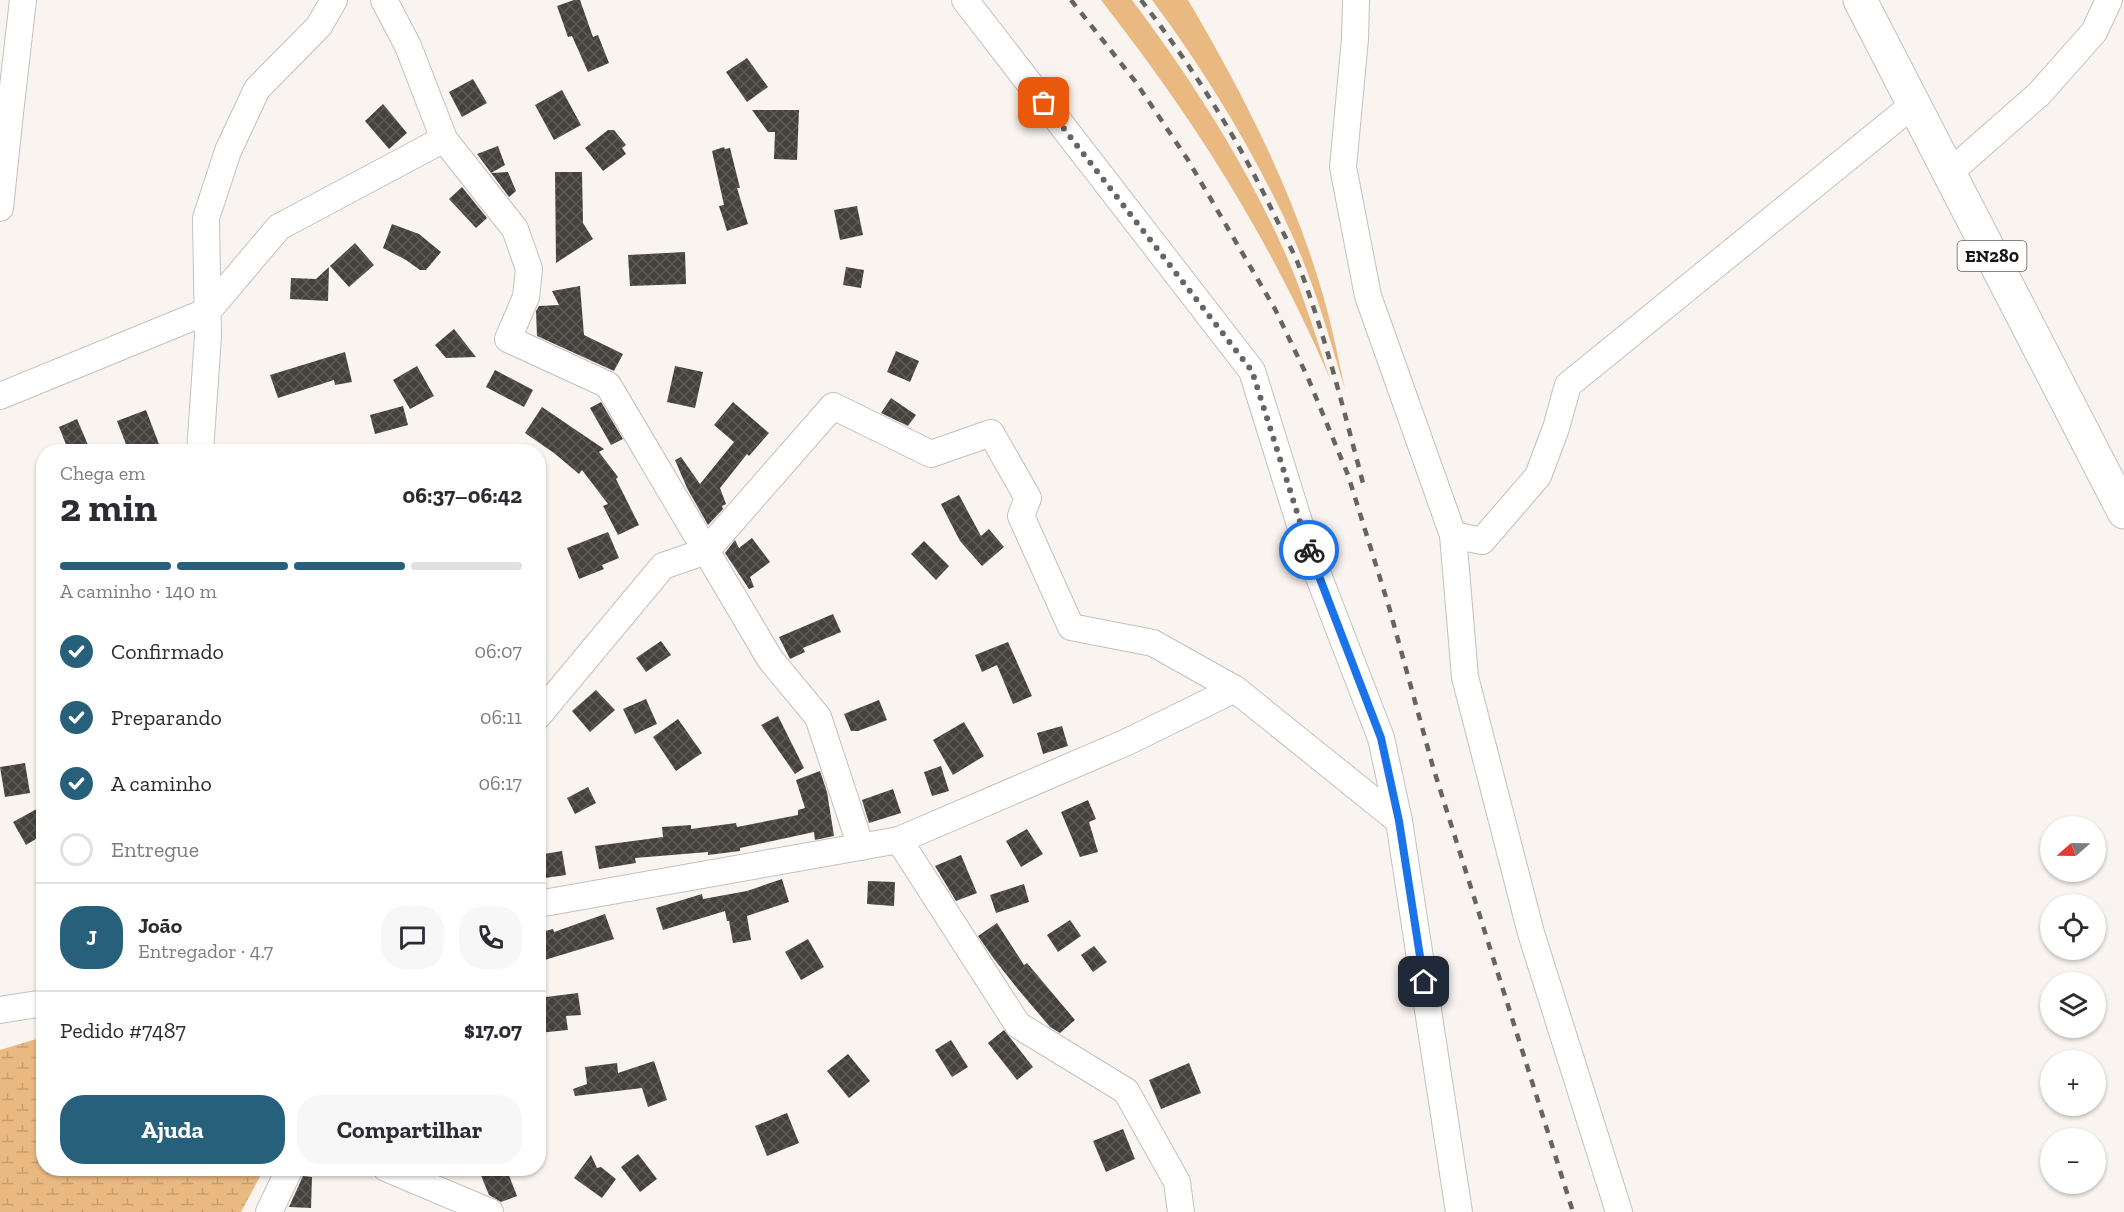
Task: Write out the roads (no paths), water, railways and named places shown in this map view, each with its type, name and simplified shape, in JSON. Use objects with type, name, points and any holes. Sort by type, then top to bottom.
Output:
[{"type":"main road","name":"EN280","points":[[1860,0],[2124,512]]},
{"type":"street","points":[[0,208],[5,113],[24,0]]},
{"type":"street","points":[[201,444],[208,336],[206,218],[228,151],[257,88],[319,26],[334,0]]},
{"type":"street","points":[[384,0],[408,46],[444,139],[515,229],[529,269],[526,297],[508,339],[608,385],[770,659],[818,717],[861,847]]},
{"type":"street","points":[[965,0],[1252,371],[1305,541],[1381,738],[1399,821],[1459,1212]]},
{"type":"street","points":[[1356,0],[1355,39],[1343,167],[1368,296],[1454,535],[1465,677],[1531,933],[1619,1212]]},
{"type":"street","points":[[1949,173],[2039,94],[2094,32],[2109,0]]},
{"type":"street","points":[[1454,535],[1482,541],[1538,476],[1556,428],[1568,384],[1914,104]]},
{"type":"street","points":[[0,396],[208,311],[279,227],[444,139]]},
{"type":"street","points":[[546,706],[663,566],[706,551],[833,406],[931,454],[992,433],[1028,498],[1022,516],[1071,627],[1153,643],[1235,688],[1399,821]]},
{"type":"street","points":[[546,903],[900,840],[1127,742],[1235,688]]},
{"type":"street","points":[[900,840],[1018,1025],[1126,1091],[1177,1182],[1178,1210]]},
{"type":"street","points":[[0,1010],[36,1004]]},
{"type":"street","points":[[268,1212],[286,1176]]},
{"type":"street","points":[[405,1176],[490,1212]]},
{"type":"railway","points":[[1071,0],[1135,81],[1188,160],[1275,309],[1308,378],[1348,475],[1389,607],[1433,767],[1573,1212]]},
{"type":"railway","points":[[1141,0],[1195,75],[1227,127],[1257,180],[1294,254],[1325,345],[1364,487]]}]
